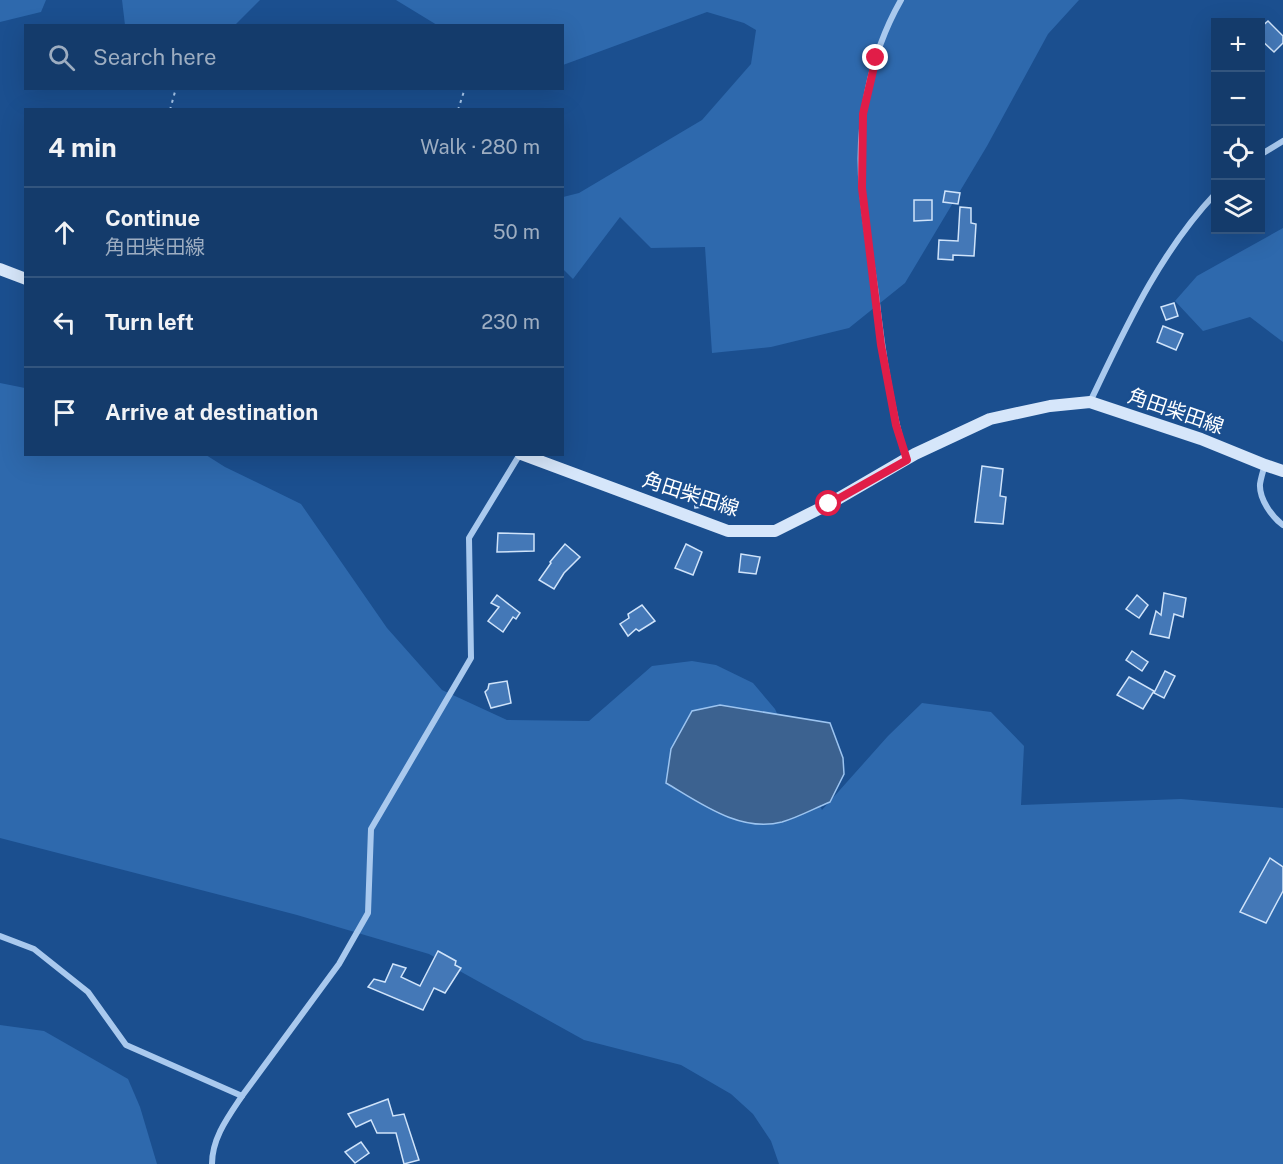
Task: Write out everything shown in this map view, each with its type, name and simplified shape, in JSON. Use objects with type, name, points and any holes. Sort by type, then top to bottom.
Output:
[{"type":"main road","points":[[0,269],[24,278]]},
{"type":"main road","name":"角田柴田線","points":[[525,456],[728,531],[775,531],[829,504],[915,454],[990,419],[1050,406],[1090,402],[1201,439],[1283,471]]},
{"type":"street","points":[[901,0],[892,15],[876,58],[865,106],[862,178],[881,345],[896,425],[907,460]]},
{"type":"street","points":[[1265,152],[1283,141]]},
{"type":"street","points":[[1090,402],[1146,288],[1190,222],[1211,198]]},
{"type":"street","points":[[212,1164],[212,1154],[218,1135],[242,1096],[339,964],[368,913],[371,830],[471,658],[469,538],[519,456]]},
{"type":"street","points":[[1265,465],[1260,487],[1265,503],[1283,525]]},
{"type":"street","points":[[0,936],[34,949],[88,992],[126,1045],[242,1096]]},
{"type":"path","points":[[171,108],[175,90]]},
{"type":"path","points":[[459,108],[464,90]]},
{"type":"shaded area","points":[[0,0],[46,0],[41,12],[0,22]]},
{"type":"shaded area","points":[[122,0],[260,0],[236,24],[125,24]]},
{"type":"shaded area","points":[[396,0],[1079,0],[1048,34],[987,146],[905,283],[849,328],[771,347],[712,353],[705,247],[651,248],[620,217],[573,279],[564,270],[564,197],[579,193],[702,120],[751,64],[756,30],[744,23],[707,12],[564,65],[564,24],[435,24]]},
{"type":"shaded area","points":[[1283,228],[1283,342],[1250,317],[1203,331],[1175,301],[1197,276]]},
{"type":"shaded area","points":[[0,383],[24,388],[24,456],[208,456],[225,467],[301,504],[387,628],[442,690],[507,720],[589,721],[652,666],[692,661],[716,665],[753,683],[775,709],[822,810],[888,736],[922,703],[991,712],[1024,746],[1021,805],[1181,799],[1283,808],[1283,1164],[779,1164],[771,1141],[753,1114],[731,1094],[681,1065],[584,1040],[429,954],[297,915],[0,838]]},
{"type":"shaded area","points":[[720,705],[830,723],[843,758],[844,774],[830,802],[782,822],[751,823],[721,814],[666,783],[671,749],[692,711]]},
{"type":"shaded area","points":[[0,1025],[44,1031],[128,1079],[140,1107],[157,1164],[0,1164]]},
{"type":"building","points":[[1268,21],[1283,36],[1283,43],[1274,52],[1265,44],[1265,24]]},
{"type":"building","points":[[945,191],[960,193],[958,204],[943,202]]},
{"type":"building","points":[[914,200],[932,200],[932,220],[914,221]]},
{"type":"building","points":[[960,207],[971,208],[971,223],[976,224],[974,256],[953,255],[953,260],[938,259],[939,240],[958,241]]},
{"type":"building","points":[[1174,303],[1178,316],[1166,320],[1161,307]]},
{"type":"building","points":[[1163,326],[1183,334],[1176,350],[1157,342]]},
{"type":"building","points":[[982,466],[1003,469],[1000,496],[1006,497],[1003,524],[975,522]]},
{"type":"building","points":[[710,492],[712,506],[695,508],[694,494]]},
{"type":"building","points":[[498,533],[534,534],[534,551],[497,552]]},
{"type":"building","points":[[565,544],[580,557],[564,573],[554,589],[539,580]]},
{"type":"building","points":[[686,544],[702,552],[693,575],[675,568]]},
{"type":"building","points":[[741,554],[760,557],[756,574],[739,572]]},
{"type":"building","points":[[1164,593],[1186,598],[1183,617],[1174,614],[1169,638],[1150,634],[1156,611],[1161,615]]},
{"type":"building","points":[[497,595],[520,613],[516,619],[513,617],[503,632],[488,621],[499,607],[491,603]]},
{"type":"building","points":[[1137,595],[1148,605],[1139,618],[1126,609]]},
{"type":"building","points":[[642,605],[655,621],[639,631],[636,629],[628,636],[620,624],[629,618],[628,614]]},
{"type":"building","points":[[1132,651],[1148,662],[1142,671],[1126,660]]},
{"type":"building","points":[[1165,671],[1175,676],[1164,698],[1154,693]]},
{"type":"building","points":[[1129,677],[1154,691],[1143,709],[1117,695]]},
{"type":"building","points":[[507,681],[511,703],[491,708],[485,692],[489,684]]},
{"type":"building","points":[[1270,858],[1283,867],[1283,891],[1266,923],[1240,912]]},
{"type":"building","points":[[438,951],[456,961],[455,965],[461,968],[445,993],[434,988],[423,1010],[368,987],[374,979],[385,982],[393,964],[406,968],[401,977],[420,986]]},
{"type":"building","points":[[388,1099],[393,1116],[404,1114],[419,1160],[404,1164],[396,1133],[377,1133],[371,1120],[356,1127],[348,1114]]},
{"type":"building","points":[[361,1142],[369,1153],[355,1163],[345,1152]]},
{"type":"route","points":[[829,504],[907,460],[896,425],[881,345],[862,188],[863,114],[876,58]]}]
